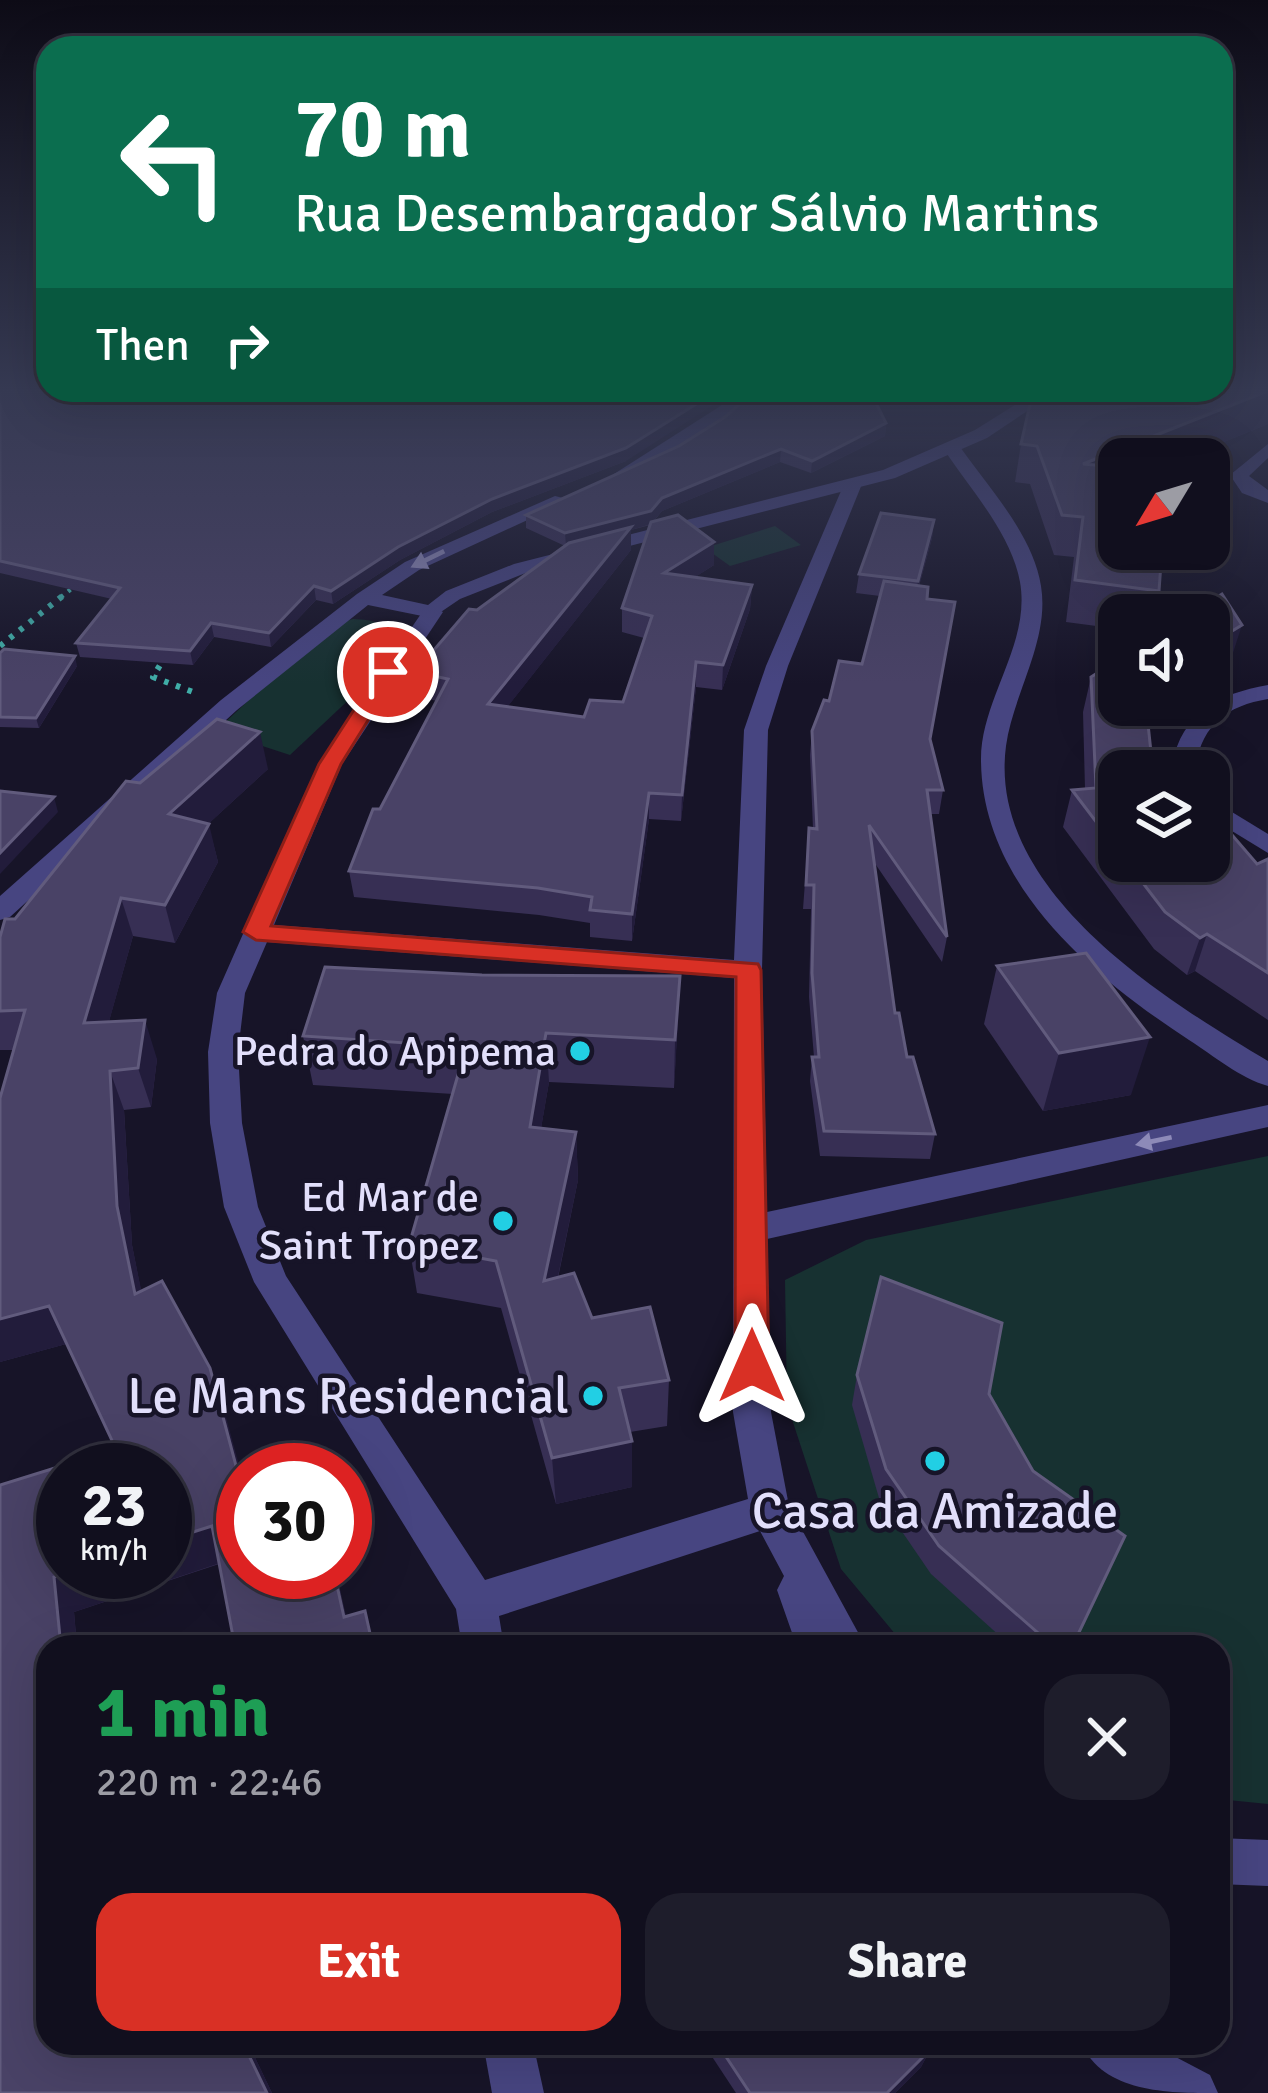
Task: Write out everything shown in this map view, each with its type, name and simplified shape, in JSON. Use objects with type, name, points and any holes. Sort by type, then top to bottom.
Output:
[{"type":"street","points":[[0,911],[229,704],[364,598],[412,566],[590,489]]},
{"type":"street","points":[[481,1635],[476,1603],[271,1282],[241,1208],[226,1123],[223,1052],[231,994],[330,764],[432,612],[453,595],[520,568],[834,489]]},
{"type":"street","points":[[814,1635],[770,1510],[752,1412],[748,970],[756,730],[851,489]]},
{"type":"street","points":[[977,489],[1029,575],[1030,621],[993,756],[998,807],[1028,876],[1068,929],[1118,978],[1268,1075]]},
{"type":"street","points":[[364,598],[432,612]]},
{"type":"street","points":[[1184,750],[1197,724],[1237,700],[1268,692]]},
{"type":"street","points":[[1230,820],[1268,844]]},
{"type":"street","points":[[256,932],[748,970]]},
{"type":"street","points":[[752,1229],[1268,1116]]},
{"type":"street","points":[[476,1603],[770,1510]]},
{"type":"street","points":[[770,1510],[838,1635]]},
{"type":"street","points":[[1230,1861],[1268,1863]]},
{"type":"street","points":[[510,2055],[518,2093]]},
{"type":"street","points":[[1123,2055],[1192,2093]]},
{"type":"path","points":[[0,646],[91,576]]},
{"type":"path","points":[[74,587],[94,590]]},
{"type":"path","points":[[175,640],[152,677],[229,704]]},
{"type":"green space","points":[[775,526],[801,545],[730,566],[705,548]]},
{"type":"green space","points":[[353,619],[379,624],[393,645],[355,694],[290,755],[216,731],[326,627]]},
{"type":"green space","points":[[1268,1156],[1268,1804],[1230,1800],[1230,1635],[896,1635],[841,1569],[787,1404],[785,1280],[866,1240]]},
{"type":"building","points":[[0,489],[519,489],[398,547],[331,591],[314,586],[269,633],[211,623],[190,651],[76,643],[120,588],[0,561]]},
{"type":"building","points":[[584,489],[685,489],[662,498],[651,511],[565,533],[526,515]]},
{"type":"building","points":[[1052,489],[1098,489],[1098,570],[1160,570],[1159,591],[1075,580],[1083,517],[1062,515]]},
{"type":"building","points":[[881,513],[934,520],[918,581],[859,574]]},
{"type":"building","points":[[678,515],[714,542],[664,573],[752,585],[723,665],[696,662],[682,795],[649,793],[632,914],[590,910],[592,897],[538,888],[349,871],[373,809],[380,809],[448,679],[415,672],[469,609],[477,610],[569,543],[631,527],[488,704],[584,717],[590,700],[623,702],[652,616],[622,608],[651,522]]},
{"type":"building","points":[[884,581],[928,587],[927,599],[955,602],[930,739],[943,790],[927,790],[947,937],[869,825],[895,1013],[899,1013],[907,1057],[913,1057],[935,1134],[824,1131],[812,1057],[819,1057],[812,973],[814,885],[806,885],[809,828],[817,829],[812,731],[824,700],[829,701],[839,661],[862,664]]},
{"type":"building","points":[[1230,606],[1242,625],[1230,632]]},
{"type":"building","points":[[4,649],[75,656],[36,718],[0,717],[0,653]]},
{"type":"building","points":[[1098,672],[1098,726],[1148,726],[1151,750],[1098,750],[1098,824],[1072,790],[1096,788],[1091,677]]},
{"type":"building","points":[[217,719],[260,732],[169,814],[209,824],[165,905],[121,898],[84,1023],[145,1020],[138,1068],[110,1071],[117,1206],[135,1294],[162,1281],[210,1368],[230,1443],[216,1443],[216,1547],[212,1526],[192,1532],[192,1443],[113,1443],[49,1306],[0,1319],[0,1098],[25,1010],[0,1011],[0,937],[5,919],[15,919],[126,781],[140,783]]},
{"type":"building","points":[[0,791],[54,797],[0,853]]},
{"type":"building","points":[[1230,833],[1257,864],[1268,859],[1268,973],[1207,934],[1200,938],[1165,912],[1142,882],[1230,882]]},
{"type":"building","points":[[1086,953],[1150,1037],[1059,1053],[997,966]]},
{"type":"building","points":[[325,967],[482,975],[680,976],[675,1040],[546,1033],[530,1127],[576,1132],[544,1281],[574,1273],[592,1318],[650,1307],[669,1380],[619,1388],[632,1441],[552,1458],[496,1261],[409,1245],[466,1047],[303,1036]]},
{"type":"building","name":"Casa da Amizade","points":[[881,1277],[1002,1323],[989,1394],[1033,1471],[1125,1536],[1078,1635],[1040,1635],[939,1546],[886,1469],[857,1375]]},
{"type":"building","points":[[36,1474],[36,1599],[56,1599],[60,1635],[36,1635],[36,2055],[249,2055],[267,2093],[0,2093],[0,1485]]},
{"type":"building","points":[[226,1599],[340,1599],[344,1617],[365,1611],[370,1635],[233,1635]]},
{"type":"building","points":[[725,2055],[925,2055],[887,2093],[750,2093]]},
{"type":"place","name":"Pedra do Apipema","points":[[580,1051]]},
{"type":"place","name":"Ed Mar de Saint Tropez","points":[[503,1221]]},
{"type":"place","name":"Le Mans Residencial","points":[[593,1396]]},
{"type":"place","name":"Casa da Amizade","points":[[935,1461]]},
{"type":"route","points":[[388,672],[330,764],[256,932],[748,970],[752,1366]]}]
